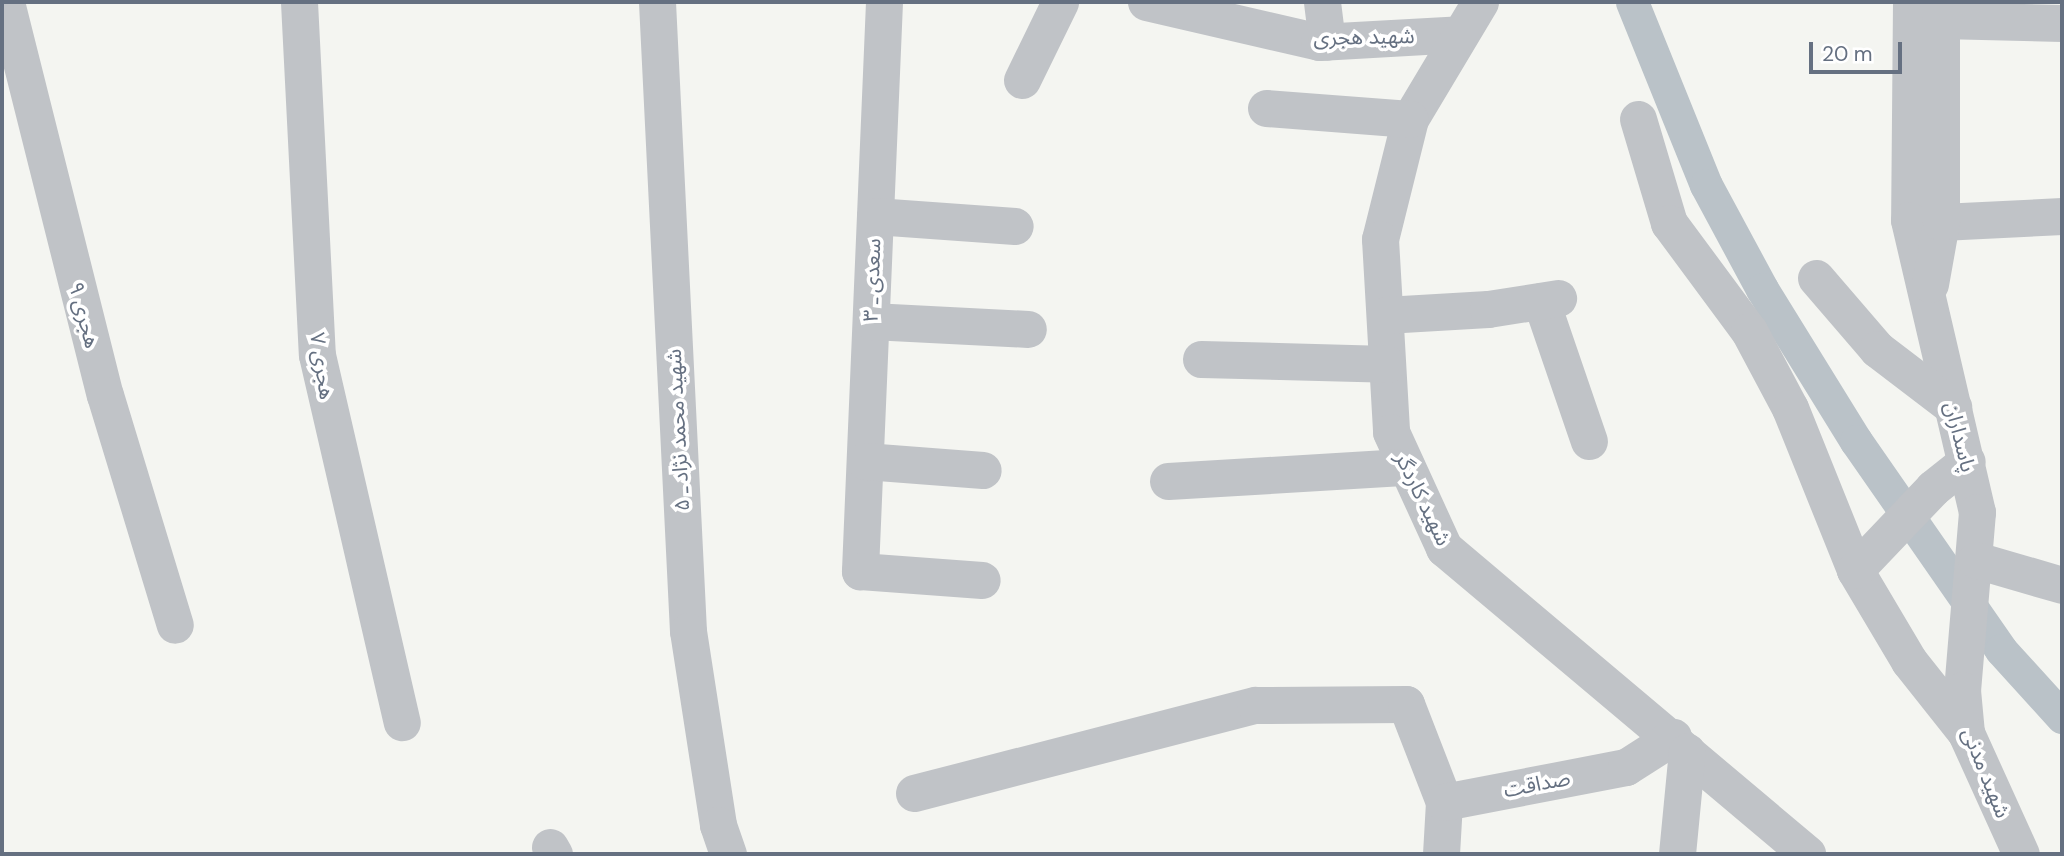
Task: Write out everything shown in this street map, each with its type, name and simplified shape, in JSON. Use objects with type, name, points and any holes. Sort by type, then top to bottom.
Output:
[{"type":"street","name":"هجری ۹","points":[[6,2],[11,64],[105,395],[175,625]]},
{"type":"street","name":"هجری ۷","points":[[299,2],[317,355],[402,722]]},
{"type":"street","name":"شهید محمد نژاد ـ ۵","points":[[657,2],[688,631],[718,825],[728,854]]},
{"type":"street","name":"سعدی ـ ۳","points":[[884,2],[860,571],[982,580]]},
{"type":"street","points":[[1022,80],[1060,2]]},
{"type":"street","name":"شهید هجری","points":[[1146,2],[1225,11],[1327,42],[1460,34]]},
{"type":"street","points":[[1322,2],[1327,42]]},
{"type":"street","name":"شهید کاردگر","points":[[1480,2],[1410,118],[1380,239],[1391,432],[1444,548],[1680,744],[1807,854]]},
{"type":"street","points":[[1931,8],[2062,23]]},
{"type":"street","name":"پاسداران","points":[[1928,292],[1941,222],[1931,8]]},
{"type":"street","name":"پاسداران","points":[[1931,8],[1909,220],[1928,292],[1977,512],[1975,571],[1962,690]]},
{"type":"street","points":[[1266,108],[1410,118]]},
{"type":"street","points":[[1638,119],[1669,223],[1749,331],[1790,408],[1855,570],[1909,660],[1966,733]]},
{"type":"street","points":[[875,216],[1016,226]]},
{"type":"street","points":[[1941,222],[2062,216]]},
{"type":"street","points":[[1816,278],[1877,349],[1953,407]]},
{"type":"street","points":[[1385,315],[1550,299],[1589,441]]},
{"type":"street","points":[[870,321],[1028,329]]},
{"type":"street","points":[[1201,359],[1387,365]]},
{"type":"street","points":[[865,461],[983,470]]},
{"type":"street","points":[[1855,570],[1933,488],[1967,461]]},
{"type":"street","points":[[1168,481],[1407,467]]},
{"type":"street","points":[[1975,571],[2062,585]]},
{"type":"street","name":"شهید مدنی","points":[[1962,690],[1966,733],[2021,854]]},
{"type":"street","points":[[914,793],[1255,705],[1406,704],[1444,802],[1441,854]]},
{"type":"street","points":[[1677,854],[1680,744]]},
{"type":"street","name":"صداقت","points":[[1444,802],[1626,767],[1680,744]]},
{"type":"waterway","points":[[1632,2],[1706,185],[1762,289],[1856,441],[2001,650],[2062,717]]}]
